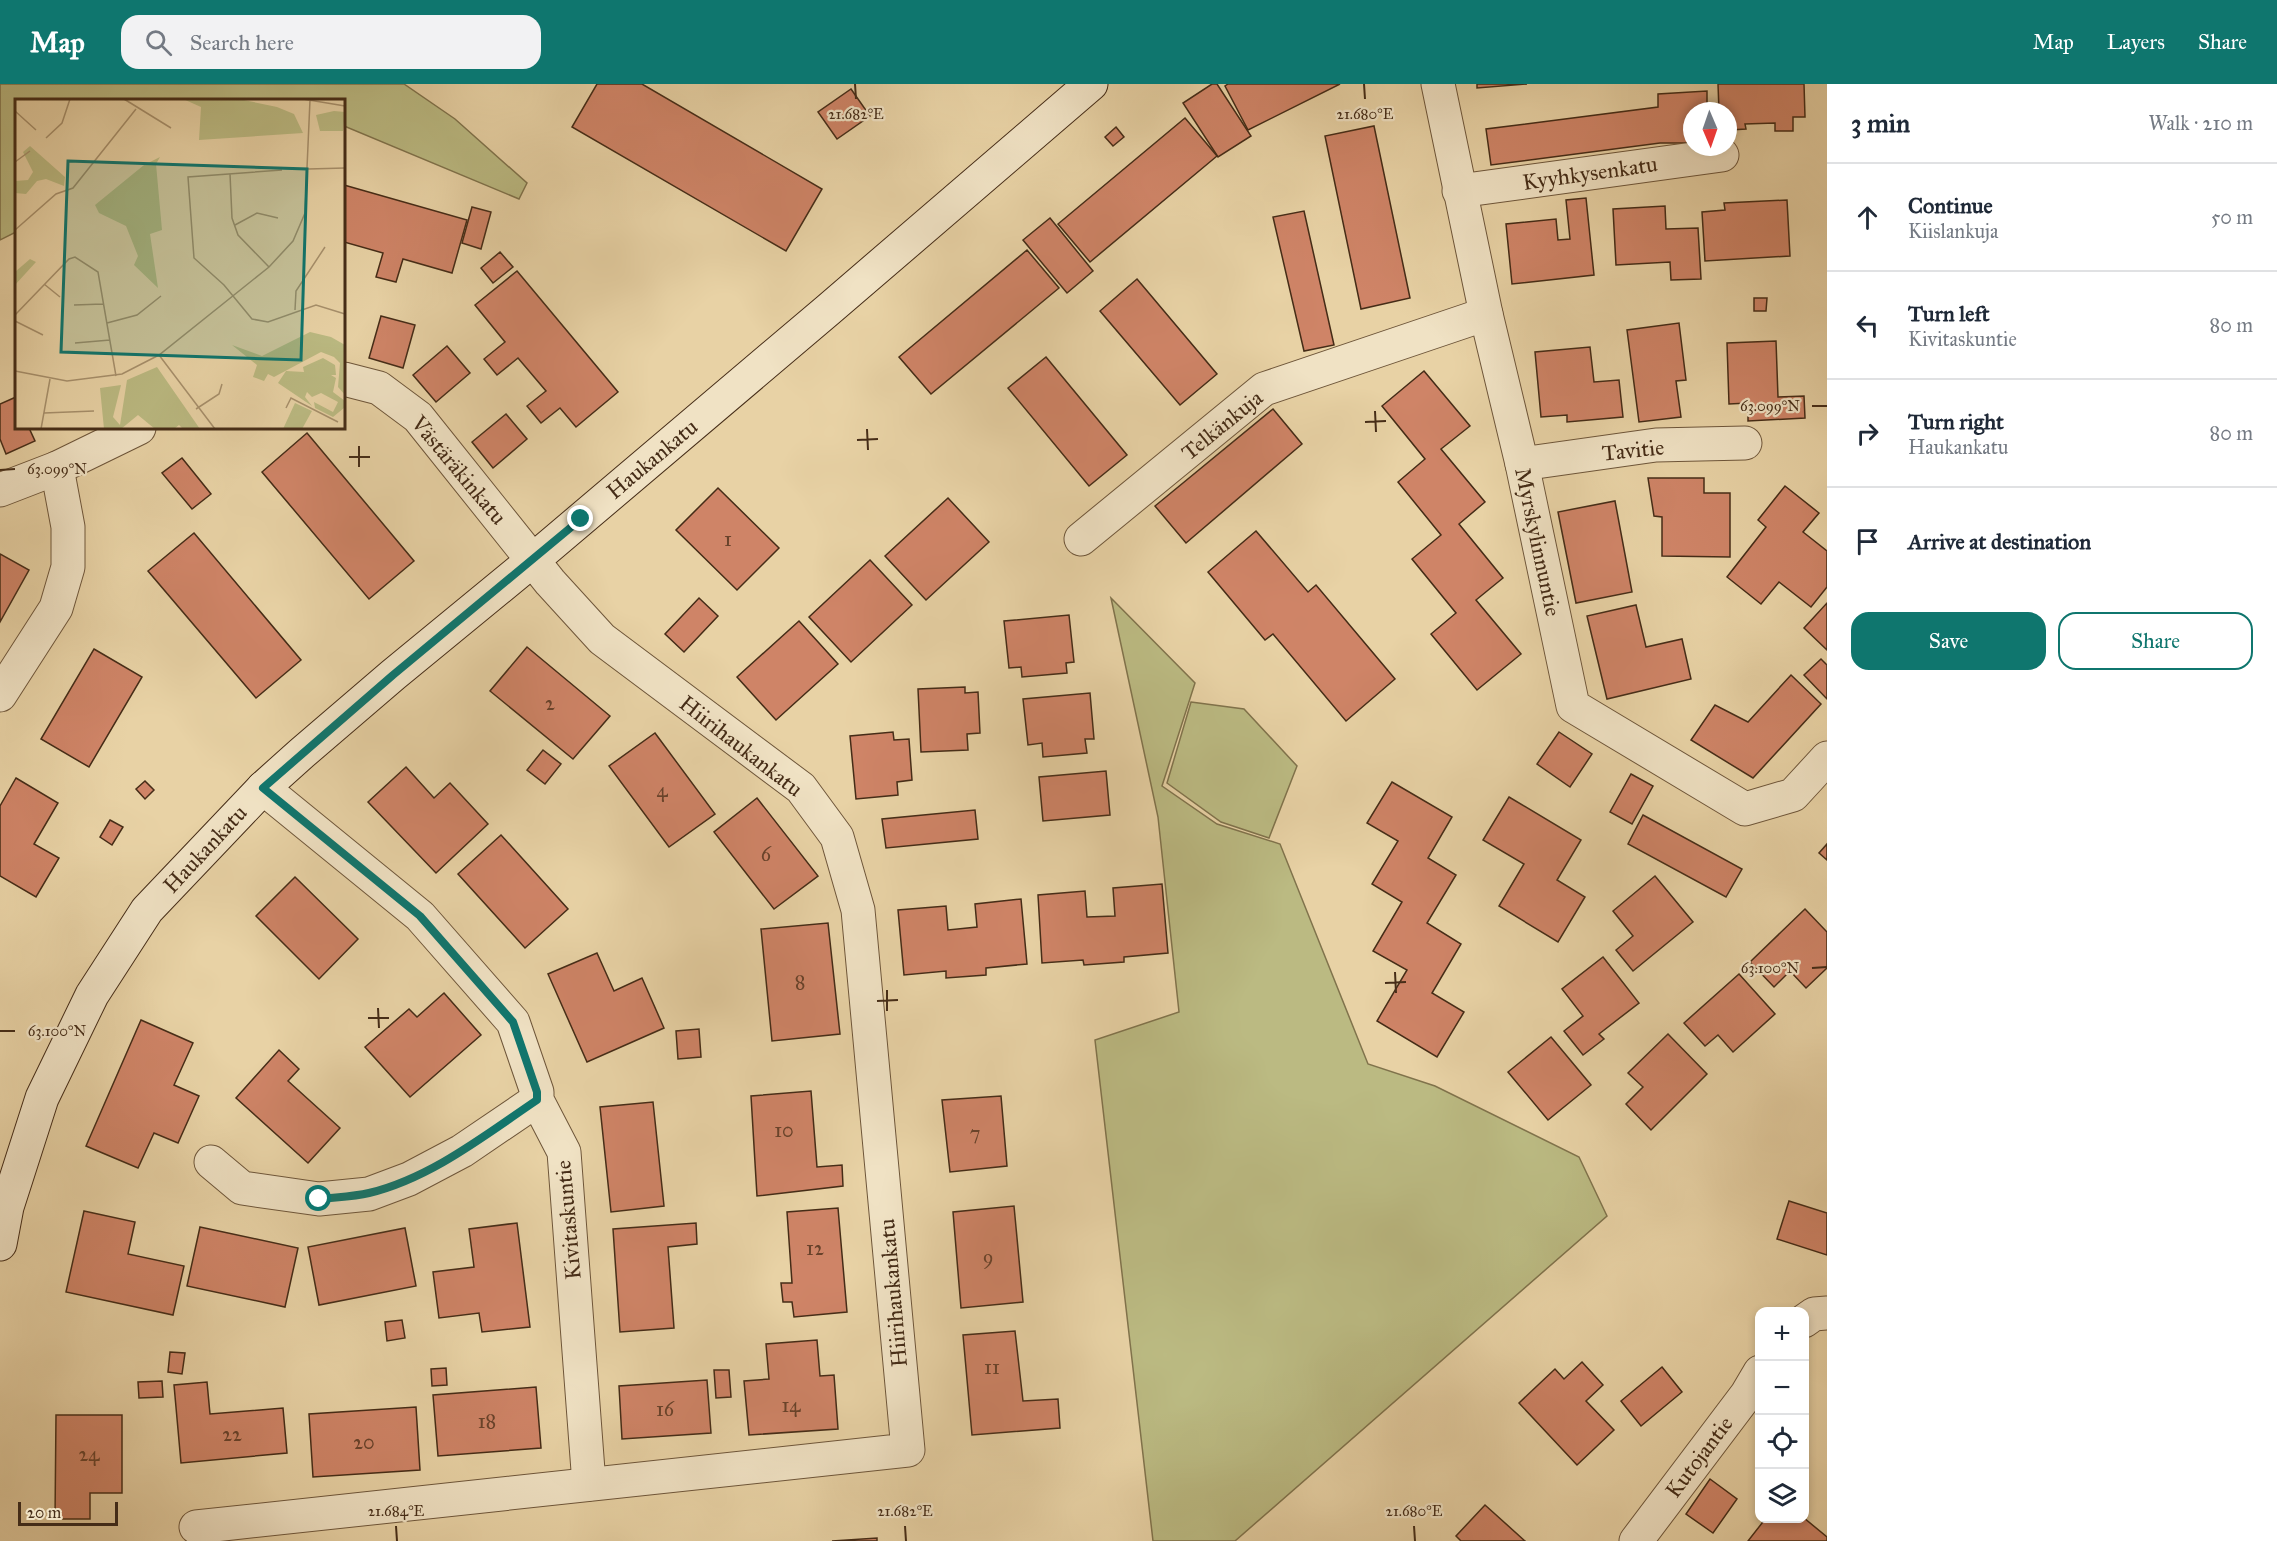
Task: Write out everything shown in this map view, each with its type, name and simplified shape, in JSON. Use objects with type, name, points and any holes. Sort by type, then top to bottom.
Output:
[{"type":"street","name":"Myrskylinnuntie","points":[[1438,84],[1459,191],[1522,464],[1573,706],[1745,808],[1793,795],[1827,758]]},
{"type":"street","name":"Haukankatu","points":[[0,1244],[7,1207],[42,1098],[92,995],[147,910],[263,788],[393,675],[533,560],[828,310],[1084,86]]},
{"type":"street","name":"Kyyhkysenkatu","points":[[1459,191],[1722,156]]},
{"type":"street","name":"Telkänkuja","points":[[1081,539],[1264,389],[1486,314]]},
{"type":"street","name":"Västäräkinkatu","points":[[345,379],[379,388],[418,417],[533,560]]},
{"type":"street","points":[[0,490],[57,468],[137,429]]},
{"type":"street","name":"Tavitie","points":[[1522,464],[1656,445],[1745,443]]},
{"type":"street","points":[[0,695],[56,608],[68,567],[68,527],[57,468]]},
{"type":"street","name":"Hiirihaukankatu","points":[[196,1527],[908,1450],[858,910],[837,837],[801,788],[602,639],[533,560]]},
{"type":"street","name":"Kivitaskuntie","points":[[263,788],[420,916],[513,1022],[537,1092],[537,1100],[564,1152],[589,1484]]},
{"type":"street","points":[[211,1162],[242,1188],[319,1199],[369,1194],[409,1179],[462,1151],[537,1100]]},
{"type":"street","points":[[1809,1317],[1814,1314],[1827,1313]]},
{"type":"street","name":"Kutojantie","points":[[1635,1541],[1748,1394],[1755,1381]]},
{"type":"shaded area","points":[[0,84],[404,84],[455,119],[527,183],[519,199],[345,126],[345,99],[15,99],[15,232],[0,240]]},
{"type":"shaded area","points":[[1111,598],[1195,683],[1162,786],[1217,824],[1280,844],[1368,1064],[1435,1086],[1579,1157],[1607,1216],[1235,1541],[1153,1541],[1095,1040],[1179,1012],[1158,817]]},
{"type":"shaded area","points":[[1191,702],[1244,709],[1297,766],[1269,838],[1221,822],[1167,783]]},
{"type":"building","points":[[597,84],[642,84],[822,189],[786,251],[572,127]]},
{"type":"building","points":[[1212,84],[1217,84],[1251,136],[1218,157],[1183,103]]},
{"type":"building","points":[[1228,84],[1340,84],[1248,130],[1225,86]]},
{"type":"building","points":[[1477,84],[1527,84],[1477,88]]},
{"type":"building","points":[[1718,84],[1804,84],[1805,117],[1793,117],[1793,131],[1775,131],[1775,123],[1745,124],[1746,129],[1737,130],[1737,102],[1719,102]]},
{"type":"building","points":[[851,89],[870,116],[837,139],[818,112]]},
{"type":"building","points":[[1707,91],[1707,102],[1683,102],[1683,143],[1660,143],[1491,165],[1486,129],[1658,107],[1658,94]]},
{"type":"building","points":[[1185,118],[1217,156],[1090,262],[1058,224]]},
{"type":"building","points":[[1374,126],[1410,298],[1361,309],[1325,136]]},
{"type":"building","points":[[1116,127],[1124,137],[1113,146],[1105,137]]},
{"type":"building","points":[[345,185],[467,220],[452,273],[403,259],[396,282],[376,277],[383,253],[345,242]]},
{"type":"building","points":[[1586,198],[1594,275],[1512,284],[1506,224],[1556,219],[1558,240],[1570,239],[1566,200]]},
{"type":"building","points":[[1787,200],[1790,256],[1705,261],[1702,212],[1725,210],[1724,203]]},
{"type":"building","points":[[1665,206],[1666,229],[1698,228],[1701,279],[1671,280],[1670,262],[1616,265],[1613,209]]},
{"type":"building","points":[[472,207],[491,212],[481,249],[462,243]]},
{"type":"building","points":[[1304,211],[1334,345],[1304,351],[1273,217]]},
{"type":"building","points":[[1050,218],[1093,271],[1067,293],[1023,240]]},
{"type":"building","points":[[1027,250],[1059,288],[931,394],[899,357]]},
{"type":"building","points":[[500,252],[513,267],[493,283],[481,268]]},
{"type":"building","points":[[517,271],[618,392],[576,427],[560,408],[541,423],[527,406],[546,391],[518,358],[497,375],[484,359],[505,342],[475,305]]},
{"type":"building","points":[[1137,279],[1217,374],[1180,405],[1100,311]]},
{"type":"building","points":[[1754,298],[1767,298],[1766,311],[1754,311]]},
{"type":"building","points":[[381,316],[415,325],[403,368],[369,358]]},
{"type":"building","points":[[1679,323],[1686,380],[1676,381],[1681,417],[1639,422],[1627,330]]},
{"type":"building","points":[[1776,341],[1778,397],[1804,396],[1805,418],[1748,421],[1748,403],[1729,404],[1727,343]]},
{"type":"building","points":[[447,346],[470,373],[436,402],[413,375]]},
{"type":"building","points":[[1590,347],[1594,382],[1619,380],[1623,417],[1567,422],[1567,415],[1541,417],[1535,352]]},
{"type":"building","points":[[1046,357],[1127,455],[1089,486],[1008,388]]},
{"type":"building","points":[[1424,371],[1470,426],[1441,449],[1485,502],[1459,524],[1503,578],[1476,600],[1521,654],[1477,690],[1431,634],[1456,613],[1412,559],[1441,535],[1398,482],[1425,459],[1382,406]]},
{"type":"building","points":[[15,397],[15,429],[29,429],[35,441],[6,454],[0,439],[0,404]]},
{"type":"building","points":[[1273,409],[1302,444],[1186,543],[1155,506]]},
{"type":"building","points":[[506,414],[527,439],[493,468],[472,442]]},
{"type":"building","points":[[307,433],[414,561],[369,599],[262,472]]},
{"type":"building","points":[[182,458],[211,494],[192,509],[162,473]]},
{"type":"building","points":[[1648,478],[1704,478],[1704,493],[1730,493],[1730,557],[1662,556],[1662,517],[1654,516]]},
{"type":"building","points":[[1785,486],[1819,513],[1803,532],[1827,551],[1827,587],[1811,607],[1779,582],[1761,604],[1727,577],[1766,527],[1758,520]]},
{"type":"building","points":[[718,488],[779,548],[737,590],[676,530]]},
{"type":"building","points":[[948,498],[989,542],[926,600],[885,556]]},
{"type":"building","points":[[1615,501],[1632,592],[1576,603],[1558,512]]},
{"type":"building","points":[[1256,531],[1308,592],[1316,585],[1395,679],[1346,721],[1273,634],[1265,640],[1208,572]]},
{"type":"building","points":[[194,533],[301,660],[256,698],[148,571]]},
{"type":"building","points":[[0,554],[29,570],[0,622]]},
{"type":"building","points":[[870,560],[912,605],[851,662],[809,617]]},
{"type":"building","points":[[699,598],[718,616],[684,652],[665,634]]},
{"type":"building","points":[[1827,603],[1827,650],[1804,628]]},
{"type":"building","points":[[1636,605],[1646,647],[1682,639],[1691,679],[1607,699],[1587,616]]},
{"type":"building","points":[[1069,615],[1074,662],[1066,663],[1067,673],[1022,677],[1021,667],[1009,668],[1004,621]]},
{"type":"building","points":[[799,621],[838,664],[776,720],[737,677]]},
{"type":"building","points":[[527,647],[610,716],[573,759],[490,691]]},
{"type":"building","points":[[94,649],[142,677],[89,767],[41,739]]},
{"type":"building","points":[[1821,659],[1827,665],[1827,699],[1804,675]]},
{"type":"building","points":[[1791,675],[1821,704],[1753,778],[1691,740],[1715,705],[1748,722]]},
{"type":"building","points":[[965,687],[965,693],[978,692],[980,733],[967,734],[968,750],[921,752],[918,689]]},
{"type":"building","points":[[1090,693],[1094,739],[1085,739],[1087,753],[1043,757],[1042,743],[1028,745],[1023,699]]},
{"type":"building","points":[[893,732],[894,740],[909,739],[912,780],[897,782],[898,795],[856,799],[850,736]]},
{"type":"building","points":[[1559,732],[1592,754],[1570,787],[1537,764]]},
{"type":"building","points":[[655,733],[715,814],[669,847],[609,766]]},
{"type":"building","points":[[543,750],[561,764],[545,784],[527,770]]},
{"type":"building","points":[[406,767],[434,798],[450,783],[488,824],[436,873],[368,802]]},
{"type":"building","points":[[1106,771],[1110,815],[1043,821],[1039,777]]},
{"type":"building","points":[[1631,774],[1653,786],[1632,824],[1610,812]]},
{"type":"building","points":[[16,778],[58,803],[34,844],[59,858],[36,897],[0,876],[0,806]]},
{"type":"building","points":[[145,781],[154,790],[145,799],[136,789]]},
{"type":"building","points":[[1392,782],[1452,817],[1428,858],[1456,875],[1427,923],[1461,944],[1432,993],[1464,1012],[1437,1057],[1377,1021],[1407,970],[1373,951],[1402,902],[1372,884],[1398,841],[1367,823]]},
{"type":"building","points":[[1509,797],[1581,840],[1557,880],[1585,897],[1558,942],[1499,906],[1524,864],[1483,840]]},
{"type":"building","points":[[757,798],[818,876],[774,909],[714,832]]},
{"type":"building","points":[[975,810],[978,839],[886,848],[882,819]]},
{"type":"building","points":[[1643,815],[1742,869],[1726,897],[1628,844]]},
{"type":"building","points":[[110,820],[123,827],[112,845],[100,837]]},
{"type":"building","points":[[501,835],[568,909],[525,948],[458,874]]},
{"type":"building","points":[[1827,844],[1827,860],[1819,853]]},
{"type":"building","points":[[1655,876],[1693,922],[1633,971],[1616,950],[1633,936],[1613,911]]},
{"type":"building","points":[[295,877],[358,939],[319,979],[256,916]]},
{"type":"building","points":[[1162,884],[1168,953],[1124,957],[1124,962],[1084,965],[1083,960],[1042,963],[1038,895],[1085,891],[1087,917],[1115,916],[1113,888]]},
{"type":"building","points":[[1021,899],[1027,964],[986,968],[986,975],[946,978],[946,971],[904,975],[898,910],[946,906],[948,930],[977,927],[975,904]]},
{"type":"building","points":[[1805,909],[1827,932],[1827,968],[1806,988],[1790,971],[1774,987],[1750,962]]},
{"type":"building","points":[[828,923],[840,1034],[772,1041],[761,929]]},
{"type":"building","points":[[597,953],[614,991],[642,978],[664,1028],[587,1062],[548,974]]},
{"type":"building","points":[[1603,957],[1639,1003],[1599,1034],[1604,1039],[1583,1055],[1564,1031],[1583,1016],[1562,989]]},
{"type":"building","points":[[1739,974],[1775,1014],[1733,1052],[1718,1035],[1705,1046],[1684,1023]]},
{"type":"building","points":[[444,993],[481,1035],[410,1097],[365,1047],[409,1009],[417,1017]]},
{"type":"building","points":[[141,1020],[193,1043],[174,1085],[199,1096],[178,1143],[154,1133],[138,1168],[86,1146]]},
{"type":"building","points":[[699,1029],[701,1057],[678,1059],[676,1031]]},
{"type":"building","points":[[1668,1034],[1707,1074],[1651,1130],[1626,1104],[1643,1087],[1628,1073]]},
{"type":"building","points":[[1551,1037],[1591,1085],[1548,1120],[1508,1072]]},
{"type":"building","points":[[279,1050],[299,1069],[288,1081],[340,1128],[308,1163],[236,1098]]},
{"type":"building","points":[[811,1091],[817,1167],[842,1165],[843,1186],[757,1196],[751,1096]]},
{"type":"building","points":[[1001,1096],[1007,1166],[950,1172],[942,1100]]},
{"type":"building","points":[[653,1102],[664,1206],[611,1212],[600,1107]]},
{"type":"building","points":[[1789,1201],[1827,1213],[1827,1255],[1777,1239]]},
{"type":"building","points":[[1014,1206],[1023,1302],[961,1308],[953,1212]]},
{"type":"building","points":[[838,1208],[847,1312],[794,1317],[792,1302],[783,1302],[781,1283],[792,1283],[787,1212]]},
{"type":"building","points":[[84,1211],[135,1222],[128,1254],[184,1266],[173,1315],[66,1292]]},
{"type":"building","points":[[517,1223],[530,1327],[482,1332],[479,1313],[439,1318],[433,1272],[474,1267],[469,1229]]},
{"type":"building","points":[[696,1223],[697,1244],[668,1247],[674,1328],[620,1332],[613,1229]]},
{"type":"building","points":[[200,1227],[298,1248],[285,1307],[187,1286]]},
{"type":"building","points":[[405,1228],[416,1286],[319,1305],[308,1247]]},
{"type":"building","points":[[402,1320],[405,1338],[387,1341],[385,1322]]},
{"type":"building","points":[[1015,1331],[1023,1401],[1058,1399],[1060,1428],[972,1435],[963,1335]]},
{"type":"building","points":[[817,1340],[820,1376],[834,1375],[838,1429],[749,1435],[744,1381],[769,1379],[766,1344]]},
{"type":"building","points":[[170,1352],[185,1353],[182,1374],[168,1372]]},
{"type":"building","points":[[1582,1362],[1603,1385],[1586,1401],[1614,1430],[1577,1465],[1519,1403],[1555,1369],[1564,1379]]},
{"type":"building","points":[[1662,1367],[1682,1392],[1641,1426],[1621,1401]]},
{"type":"building","points":[[446,1368],[447,1385],[432,1386],[431,1369]]},
{"type":"building","points":[[714,1370],[729,1370],[731,1397],[716,1398]]},
{"type":"building","points":[[707,1380],[711,1433],[622,1439],[619,1386]]},
{"type":"building","points":[[162,1381],[163,1397],[139,1398],[138,1382]]},
{"type":"building","points":[[207,1382],[210,1414],[283,1408],[287,1453],[181,1463],[174,1385]]},
{"type":"building","points":[[536,1387],[541,1448],[438,1456],[433,1395]]},
{"type":"building","points":[[416,1407],[420,1470],[313,1477],[309,1414]]},
{"type":"building","points":[[56,1415],[122,1415],[122,1493],[90,1493],[90,1519],[55,1519]]},
{"type":"building","points":[[1710,1479],[1737,1499],[1713,1533],[1686,1514]]},
{"type":"building","points":[[1485,1505],[1525,1541],[1461,1541],[1456,1536]]},
{"type":"building","points":[[1809,1522],[1827,1537],[1827,1541],[1748,1541],[1762,1523]]},
{"type":"building","points":[[877,1538],[877,1541],[832,1541]]},
{"type":"route","points":[[319,1199],[369,1194],[409,1179],[462,1151],[537,1100],[537,1092],[513,1022],[420,916],[263,788],[393,675],[581,519]]}]
